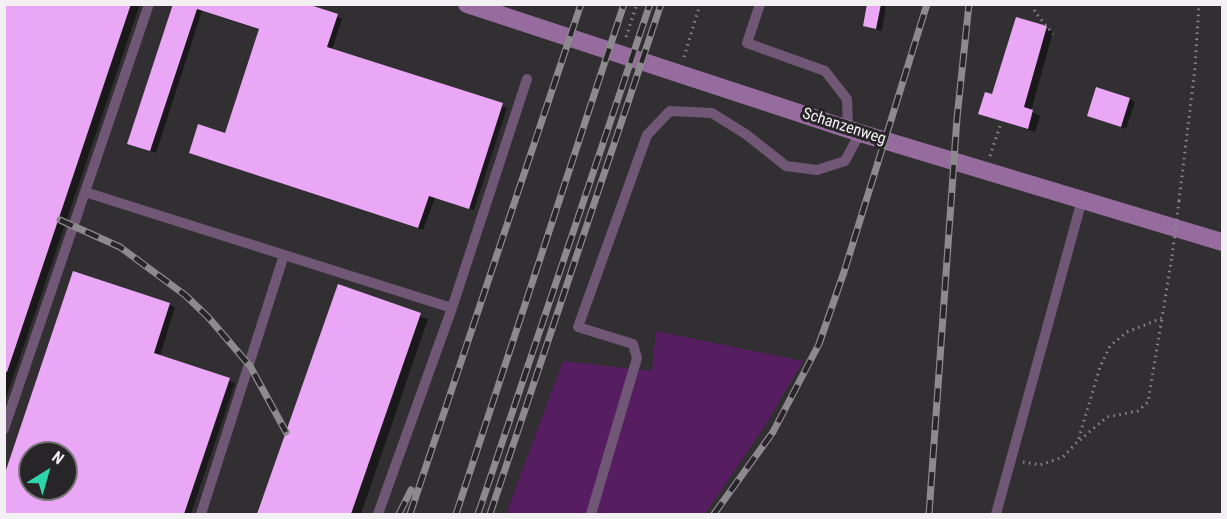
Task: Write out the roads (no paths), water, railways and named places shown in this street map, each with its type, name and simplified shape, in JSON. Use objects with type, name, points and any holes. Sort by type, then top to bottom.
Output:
[{"type":"main road","name":"Schanzenweg","points":[[467,4],[854,131],[1222,242]]},
{"type":"lane","points":[[4,429],[149,4]]},
{"type":"lane","points":[[591,514],[637,358],[633,344],[578,327],[647,135],[670,111],[712,113],[747,135],[786,166],[817,170],[845,162],[854,131],[847,99],[825,71],[747,43],[760,4]]},
{"type":"lane","points":[[378,514],[452,308],[527,79]]},
{"type":"lane","points":[[85,192],[452,308]]},
{"type":"lane","points":[[996,514],[1082,200]]},
{"type":"lane","points":[[201,514],[284,255]]},
{"type":"railway","points":[[410,514],[581,4]]},
{"type":"railway","points":[[456,514],[624,4]]},
{"type":"railway","points":[[478,514],[650,4]]},
{"type":"railway","points":[[490,514],[661,4]]},
{"type":"railway","points":[[714,514],[773,432],[819,344],[844,272],[927,4]]},
{"type":"railway","points":[[929,514],[957,118],[969,4]]},
{"type":"railway","points":[[60,220],[120,247],[185,295],[208,317],[250,366],[286,432]]},
{"type":"railway","points":[[399,514],[411,490]]}]
